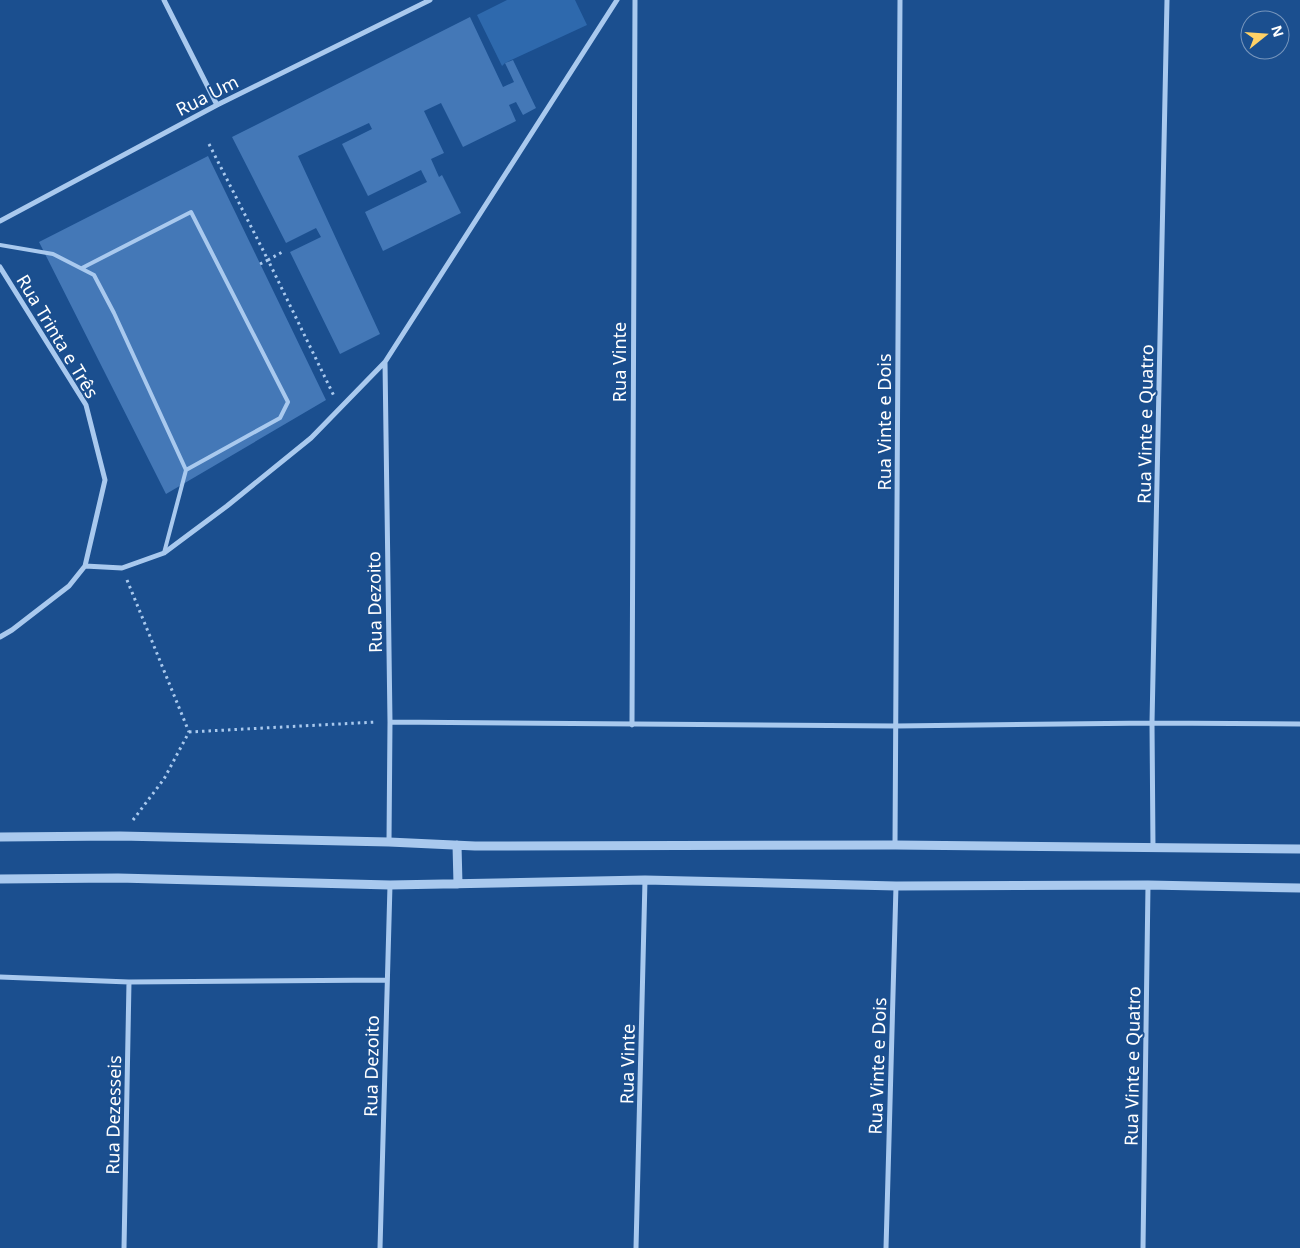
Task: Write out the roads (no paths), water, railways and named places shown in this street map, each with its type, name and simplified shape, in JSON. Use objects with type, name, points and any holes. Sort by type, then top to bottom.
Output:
[{"type":"street","points":[[164,0],[217,105]]},
{"type":"street","name":"Rua Um","points":[[0,220],[217,105],[430,0]]},
{"type":"street","points":[[0,636],[12,630],[69,586],[85,566],[122,568],[164,553],[228,506],[311,438],[384,362],[617,0]]},
{"type":"street","name":"Rua Vinte","points":[[632,725],[635,0]]},
{"type":"street","name":"Rua Vinte e Dois","points":[[895,845],[900,0]]},
{"type":"street","name":"Rua Vinte e Quatro","points":[[1153,848],[1152,723],[1167,0]]},
{"type":"street","name":"Rua Trinta e Três","points":[[0,267],[86,405],[105,480],[85,566]]},
{"type":"street","name":"Rua Dezoito","points":[[384,362],[390,842]]},
{"type":"street","points":[[390,722],[896,726],[1152,723],[1300,724]]},
{"type":"street","points":[[0,837],[120,836],[457,845],[895,845],[1300,849]]},
{"type":"street","points":[[457,845],[458,884]]},
{"type":"street","points":[[0,879],[118,878],[390,885],[646,880],[896,886],[1148,885],[1300,888]]},
{"type":"street","name":"Rua Vinte","points":[[636,1248],[646,880]]},
{"type":"street","name":"Rua Dezoito","points":[[380,1248],[390,885]]},
{"type":"street","name":"Rua Vinte e Quatro","points":[[1144,1248],[1148,885]]},
{"type":"street","name":"Rua Vinte e Dois","points":[[886,1248],[896,886]]},
{"type":"street","points":[[0,977],[129,982],[387,980]]},
{"type":"street","name":"Rua Dezesseis","points":[[124,1248],[129,982]]},
{"type":"lane","points":[[82,268],[192,212],[288,402],[280,418],[186,470]]},
{"type":"lane","points":[[0,245],[54,254],[82,268],[94,275],[110,305],[186,470],[164,553]]}]
